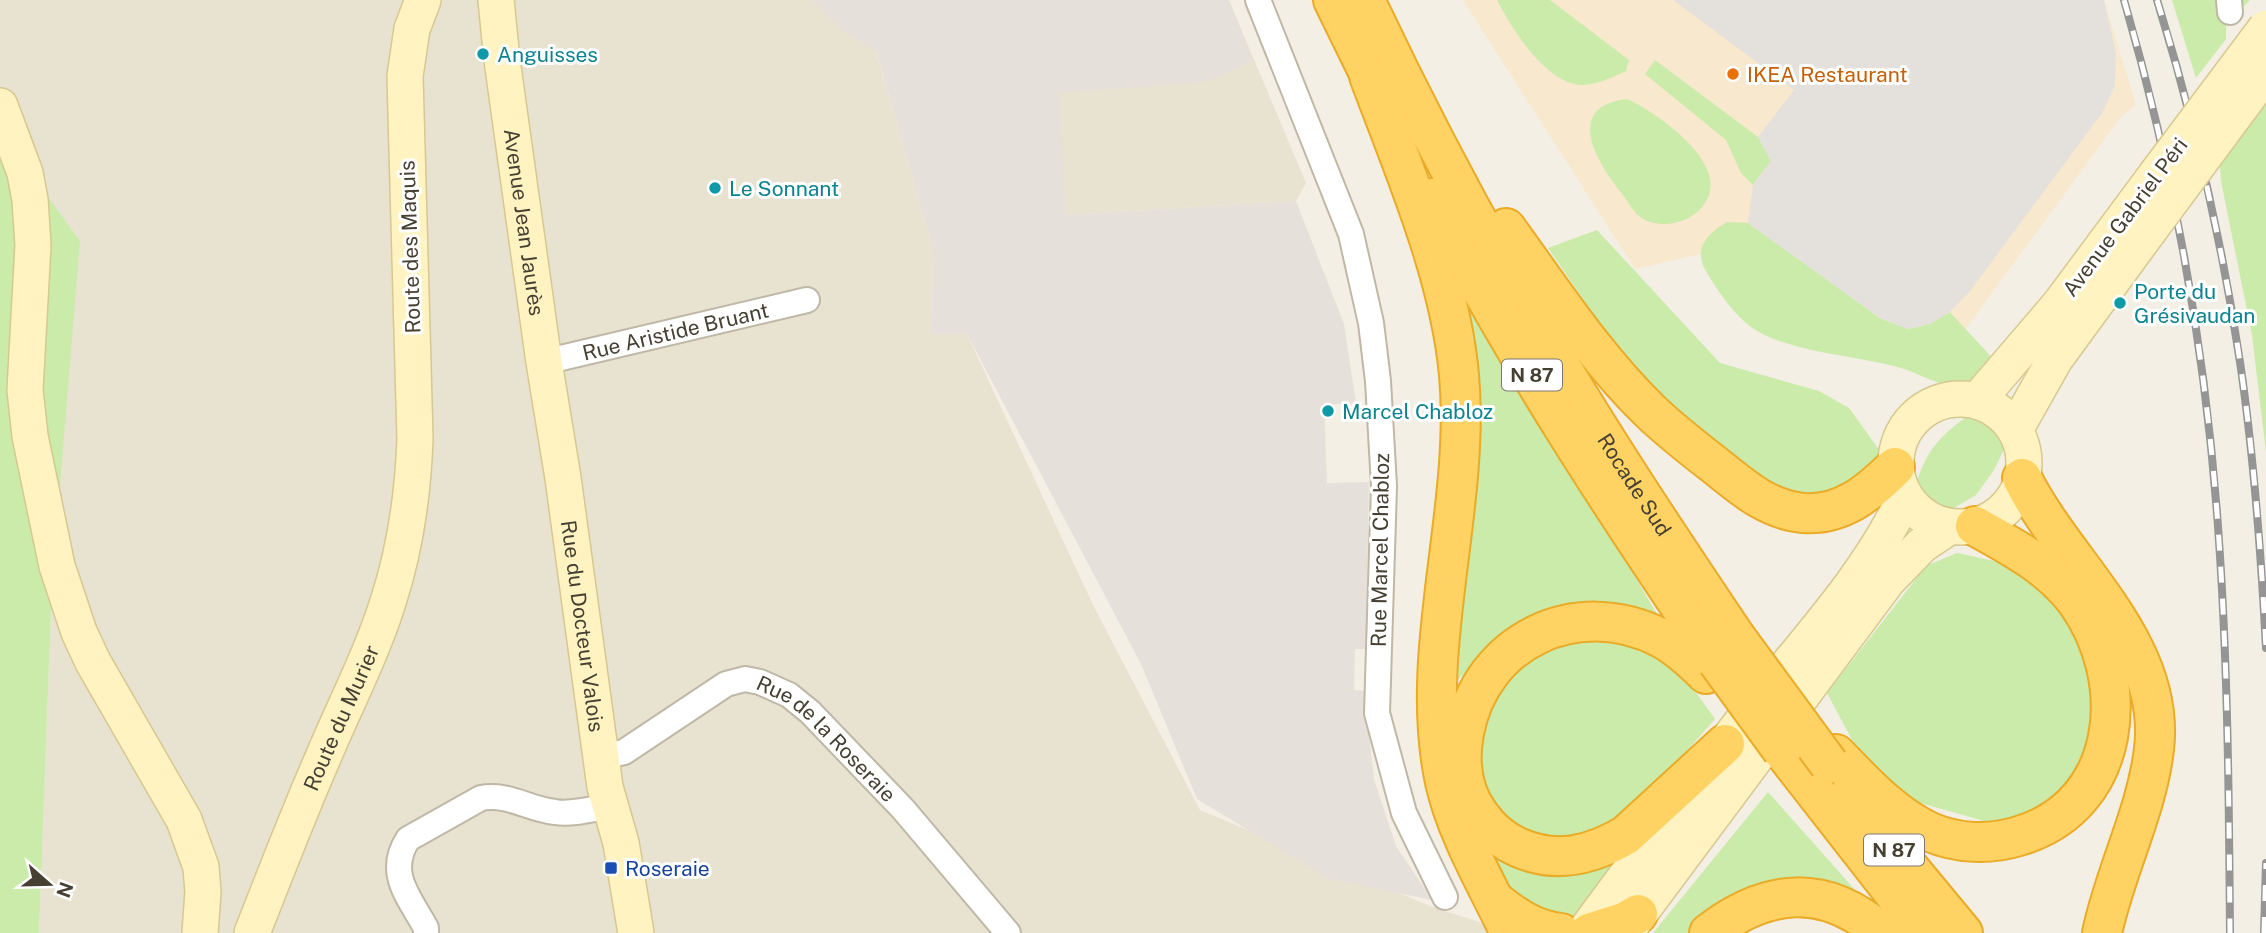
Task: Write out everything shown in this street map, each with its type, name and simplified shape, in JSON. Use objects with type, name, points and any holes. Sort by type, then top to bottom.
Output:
[{"type":"highway","name":"Rocade Sud","points":[[1333,0],[1441,215],[1532,374],[1617,513],[1782,750],[1826,769],[1963,933]]},
{"type":"highway","name":"Rocade Sud","points":[[1365,0],[1464,195],[1556,359],[1619,461],[1719,657],[1776,693],[1826,769],[1925,933]]},
{"type":"highway","points":[[1370,76],[1426,233],[1449,312],[1456,352],[1461,406],[1456,513],[1437,683],[1438,735],[1446,783],[1457,821],[1502,917],[1513,916],[1531,926],[1561,933]]},
{"type":"highway","points":[[1416,104],[1591,344],[1650,411],[1739,485],[1773,506],[1804,513],[1822,513],[1861,498],[1872,489],[1900,482]]},
{"type":"highway","points":[[2022,478],[2125,633],[2152,699],[2155,731],[2152,765],[2110,897],[2102,933]]},
{"type":"highway","points":[[1826,769],[1871,790],[1914,824],[1948,838],[1966,842],[2006,840],[2043,827],[2071,806],[2095,774],[2111,724],[2111,692],[2105,662],[2088,620],[2062,585],[2045,569],[2019,550],[1962,527]]},
{"type":"highway","points":[[1719,657],[1676,647],[1633,627],[1591,621],[1566,624],[1542,632],[1515,647],[1491,670],[1469,710],[1462,759],[1467,792],[1484,821],[1506,841],[1546,856],[1576,856],[1602,848],[1626,835],[1725,744]]},
{"type":"highway","points":[[1709,933],[1728,918],[1751,906],[1783,898],[1816,899],[1845,907],[1882,933]]},
{"type":"highway","points":[[1586,933],[1624,922],[1632,923]]},
{"type":"main road","name":"Route des Maquis","points":[[411,496],[415,452],[415,382],[405,76],[412,29],[423,0]]},
{"type":"main road","name":"Avenue Jean Jaurès","points":[[496,0],[544,362],[558,444]]},
{"type":"main road","name":"Avenue Gabriel Péri","points":[[1977,401],[2060,304],[2266,28]]},
{"type":"main road","name":"Avenue Gabriel Péri","points":[[2015,430],[2055,359],[2266,73]]},
{"type":"main road","points":[[0,106],[25,173],[30,200],[33,245],[25,390],[30,436],[65,595],[79,632],[99,672],[184,820],[202,874],[203,912],[200,933]]},
{"type":"main road","points":[[1586,933],[1725,744],[1870,560],[1891,525],[1900,482],[1900,439],[1908,425],[1920,412],[1950,399],[1977,401],[1992,408],[2015,430],[2022,445],[2022,478],[2014,497],[2000,513],[1922,545],[1888,580],[1632,923]]},
{"type":"main road","name":"Rue du Docteur Valois","points":[[558,444],[609,806],[608,844],[620,933]]},
{"type":"main road","points":[[1900,482],[1916,511],[1932,522],[1962,527]]},
{"type":"main road","name":"Route du Murier","points":[[252,933],[297,818],[381,622],[393,585],[411,496]]},
{"type":"main road","name":"Rue du Docteur Valois","points":[[609,806],[621,843],[636,933]]},
{"type":"street","name":"Rue Marcel Chabloz","points":[[1258,0],[1351,234],[1371,323],[1378,381],[1384,486],[1377,713],[1404,813],[1445,897]]},
{"type":"street","name":"Rue Aristide Bruant","points":[[544,362],[807,300]]},
{"type":"street","name":"Rue de la Roseraie","points":[[602,757],[624,752],[726,684],[745,678],[774,686],[810,712],[903,809],[1009,933]]},
{"type":"street","points":[[426,933],[426,928],[399,878],[398,863],[408,839],[481,798],[505,797],[559,813],[609,806]]},
{"type":"shaded area","points":[[0,0],[1229,0],[1306,183],[1296,201],[1066,215],[876,52],[932,246],[931,333],[967,334],[1093,605],[1200,810],[1430,906],[1513,933],[39,933],[52,582],[0,131]]},
{"type":"shaded area","points":[[811,0],[1229,0],[1253,61],[1207,82],[1059,93],[1066,215],[1296,201],[1344,324],[1356,403],[1324,405],[1327,483],[1369,482],[1366,649],[1355,649],[1354,690],[1364,691],[1374,779],[1396,846],[1432,900],[1329,879],[1197,799],[1141,664],[967,334],[931,334],[932,246],[876,51],[840,29]]},
{"type":"shaded area","points":[[1463,0],[2104,0],[2136,105],[2121,117],[1956,342],[1744,244],[1635,269]]},
{"type":"shaded area","points":[[1673,0],[2104,0],[2116,53],[2115,86],[2102,113],[1970,291],[1950,312],[1930,324],[1908,329],[1880,318],[1748,223],[1753,185],[1771,161],[1758,137],[1794,90]]},
{"type":"green space","points":[[1497,0],[1550,0],[1629,60],[1626,71],[1584,85],[1570,83],[1557,76],[1532,54]]},
{"type":"green space","points":[[2172,0],[2250,0],[2226,24],[2226,39],[2196,78]]},
{"type":"green space","points":[[1655,60],[1758,137],[1771,161],[1753,185],[1741,173],[1726,140],[1645,74]]},
{"type":"green space","points":[[1627,99],[1674,129],[1702,159],[1709,176],[1710,192],[1698,211],[1680,222],[1658,224],[1639,216],[1596,154],[1590,125],[1595,113],[1607,104]]},
{"type":"green space","points":[[2266,105],[2266,452],[2252,335],[2220,166]]},
{"type":"green space","points":[[0,131],[80,241],[52,582],[39,933],[0,933]]},
{"type":"green space","points":[[1727,222],[1748,223],[1880,318],[1908,329],[1930,324],[1950,312],[1996,362],[1975,379],[1965,384],[1953,385],[1886,364],[1799,347],[1761,333],[1746,323],[1730,306],[1703,264],[1701,249],[1704,243]]},
{"type":"green space","points":[[1597,230],[1720,363],[1819,391],[1849,408],[1880,451],[1865,478],[1816,496],[1795,499],[1647,392],[1548,248]]},
{"type":"green space","points":[[1456,272],[1661,621],[1614,609],[1570,604],[1491,646],[1451,687],[1481,430],[1450,278]]},
{"type":"green space","points":[[1970,414],[1991,426],[2006,445],[1994,470],[1976,495],[1952,509],[1931,499],[1917,481],[1931,450]]},
{"type":"green space","points":[[1957,553],[1999,562],[2055,594],[2085,635],[2104,706],[2090,762],[2053,805],[1995,824],[1906,799],[1861,757],[1827,693],[1926,566]]},
{"type":"green space","points":[[1573,633],[1624,636],[1675,663],[1715,719],[1632,813],[1595,842],[1550,845],[1494,814],[1475,767],[1483,705],[1526,652]]},
{"type":"green space","points":[[1768,792],[1864,900],[1695,933],[1653,933]]},
{"type":"green space","points":[[1475,844],[1632,845],[1573,919],[1545,916],[1518,899]]},
{"type":"railway","points":[[2124,0],[2159,133],[2186,268],[2214,473],[2224,639],[2230,933]]},
{"type":"railway","points":[[2157,0],[2183,89],[2205,180],[2233,317],[2253,469],[2266,648]]},
{"type":"railway","points":[[2264,933],[2266,863]]},
{"type":"place","name":"Anguisses","points":[[483,54]]},
{"type":"place","name":"IKEA Restaurant","points":[[1733,74]]},
{"type":"place","name":"Le Sonnant","points":[[715,188]]},
{"type":"place","name":"Porte du Grésivaudan","points":[[2120,303]]},
{"type":"place","name":"Marcel Chabloz","points":[[1328,411]]},
{"type":"place","name":"Roseraie","points":[[611,868]]}]
